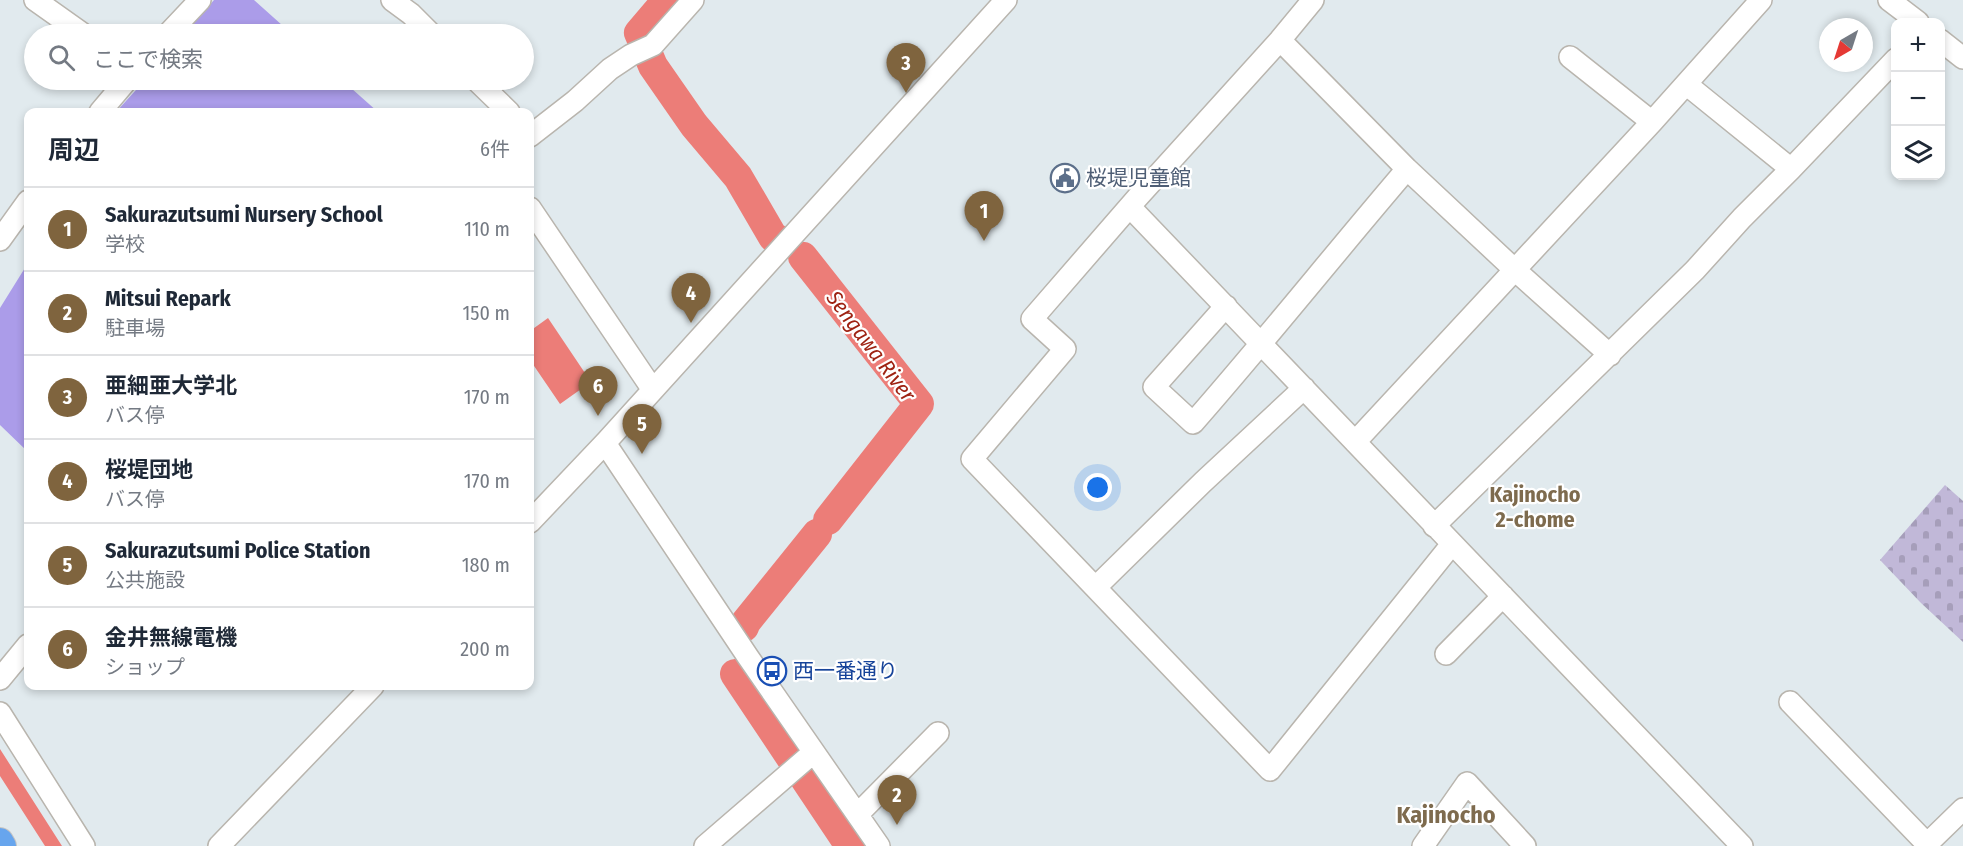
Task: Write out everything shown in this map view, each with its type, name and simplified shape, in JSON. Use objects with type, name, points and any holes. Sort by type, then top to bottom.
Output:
[{"type":"main road","points":[[0,841],[3,846]]},
{"type":"street","points":[[35,0],[69,24]]},
{"type":"street","points":[[177,24],[200,0]]},
{"type":"street","points":[[392,0],[421,24]]},
{"type":"street","points":[[534,131],[575,101],[610,69],[631,55],[653,45],[693,0]]},
{"type":"street","points":[[534,518],[605,443],[1006,0]]},
{"type":"street","points":[[1313,0],[1293,8],[1280,40],[1032,319],[1065,350],[972,459],[1269,770],[1452,544]]},
{"type":"street","points":[[1355,441],[1652,122],[1761,0]]},
{"type":"street","points":[[1896,2],[1914,18]]},
{"type":"street","points":[[1280,40],[1407,169],[1610,355]]},
{"type":"street","points":[[1945,43],[1963,58]]},
{"type":"street","points":[[1570,57],[1652,122]]},
{"type":"street","points":[[1434,526],[1695,270],[1742,218],[1891,64]]},
{"type":"street","points":[[1686,84],[1791,169]]},
{"type":"street","points":[[103,108],[119,90]]},
{"type":"street","points":[[486,90],[505,108]]},
{"type":"street","points":[[1226,306],[1154,387],[1193,423],[1262,344],[1335,253],[1407,169]]},
{"type":"street","points":[[0,240],[24,207]]},
{"type":"street","points":[[1130,207],[1742,846]]},
{"type":"street","points":[[534,214],[652,390]]},
{"type":"street","points":[[1096,587],[1203,482],[1304,388]]},
{"type":"street","points":[[605,443],[808,756],[858,814],[879,846]]},
{"type":"street","points":[[1446,654],[1503,596]]},
{"type":"street","points":[[0,679],[24,650]]},
{"type":"street","points":[[219,846],[369,690]]},
{"type":"street","points":[[1790,702],[1926,845],[1963,809]]},
{"type":"street","points":[[0,713],[84,846]]},
{"type":"street","points":[[858,814],[938,733]]},
{"type":"street","points":[[705,846],[808,756]]},
{"type":"street","points":[[1423,846],[1467,783],[1525,846]]},
{"type":"green space","points":[[1945,485],[1963,501],[1963,642],[1880,560]]},
{"type":"shaded area","points":[[214,0],[254,0],[281,24],[193,24]]},
{"type":"shaded area","points":[[136,90],[353,90],[374,108],[120,108]]},
{"type":"shaded area","points":[[24,269],[24,448],[0,425],[0,308]]},
{"type":"shaded area","points":[[548,318],[591,382],[560,404],[534,366],[534,328]]},
{"type":"shaded area","points":[[0,749],[62,846],[45,846],[0,776]]},
{"type":"waterway","name":"Sengawa River","points":[[667,0],[639,33],[653,66],[694,125],[738,177],[773,237],[777,239]]},
{"type":"waterway","name":"Sengawa River","points":[[803,257],[919,404],[828,520]]},
{"type":"waterway","name":"Sengawa River","points":[[744,627],[817,534]]},
{"type":"waterway","name":"Sengawa River","points":[[735,674],[850,846]]},
{"type":"place","name":"亜細亜大学北","points":[[906,93]]},
{"type":"place","name":"桜堤児童館","points":[[1065,178]]},
{"type":"place","name":"Sakurazutsumi Nursery School","points":[[984,241]]},
{"type":"place","name":"桜堤団地","points":[[691,323]]},
{"type":"place","name":"金井無線電機","points":[[598,416]]},
{"type":"place","name":"Sakurazutsumi Police Station","points":[[642,454]]},
{"type":"place","name":"西一番通り","points":[[772,671]]},
{"type":"place","name":"Mitsui Repark","points":[[897,825]]},
{"type":"district","name":"Kajinocho 2-chome","points":[[1535,506]]},
{"type":"district","name":"Kajinocho","points":[[1446,815]]}]
